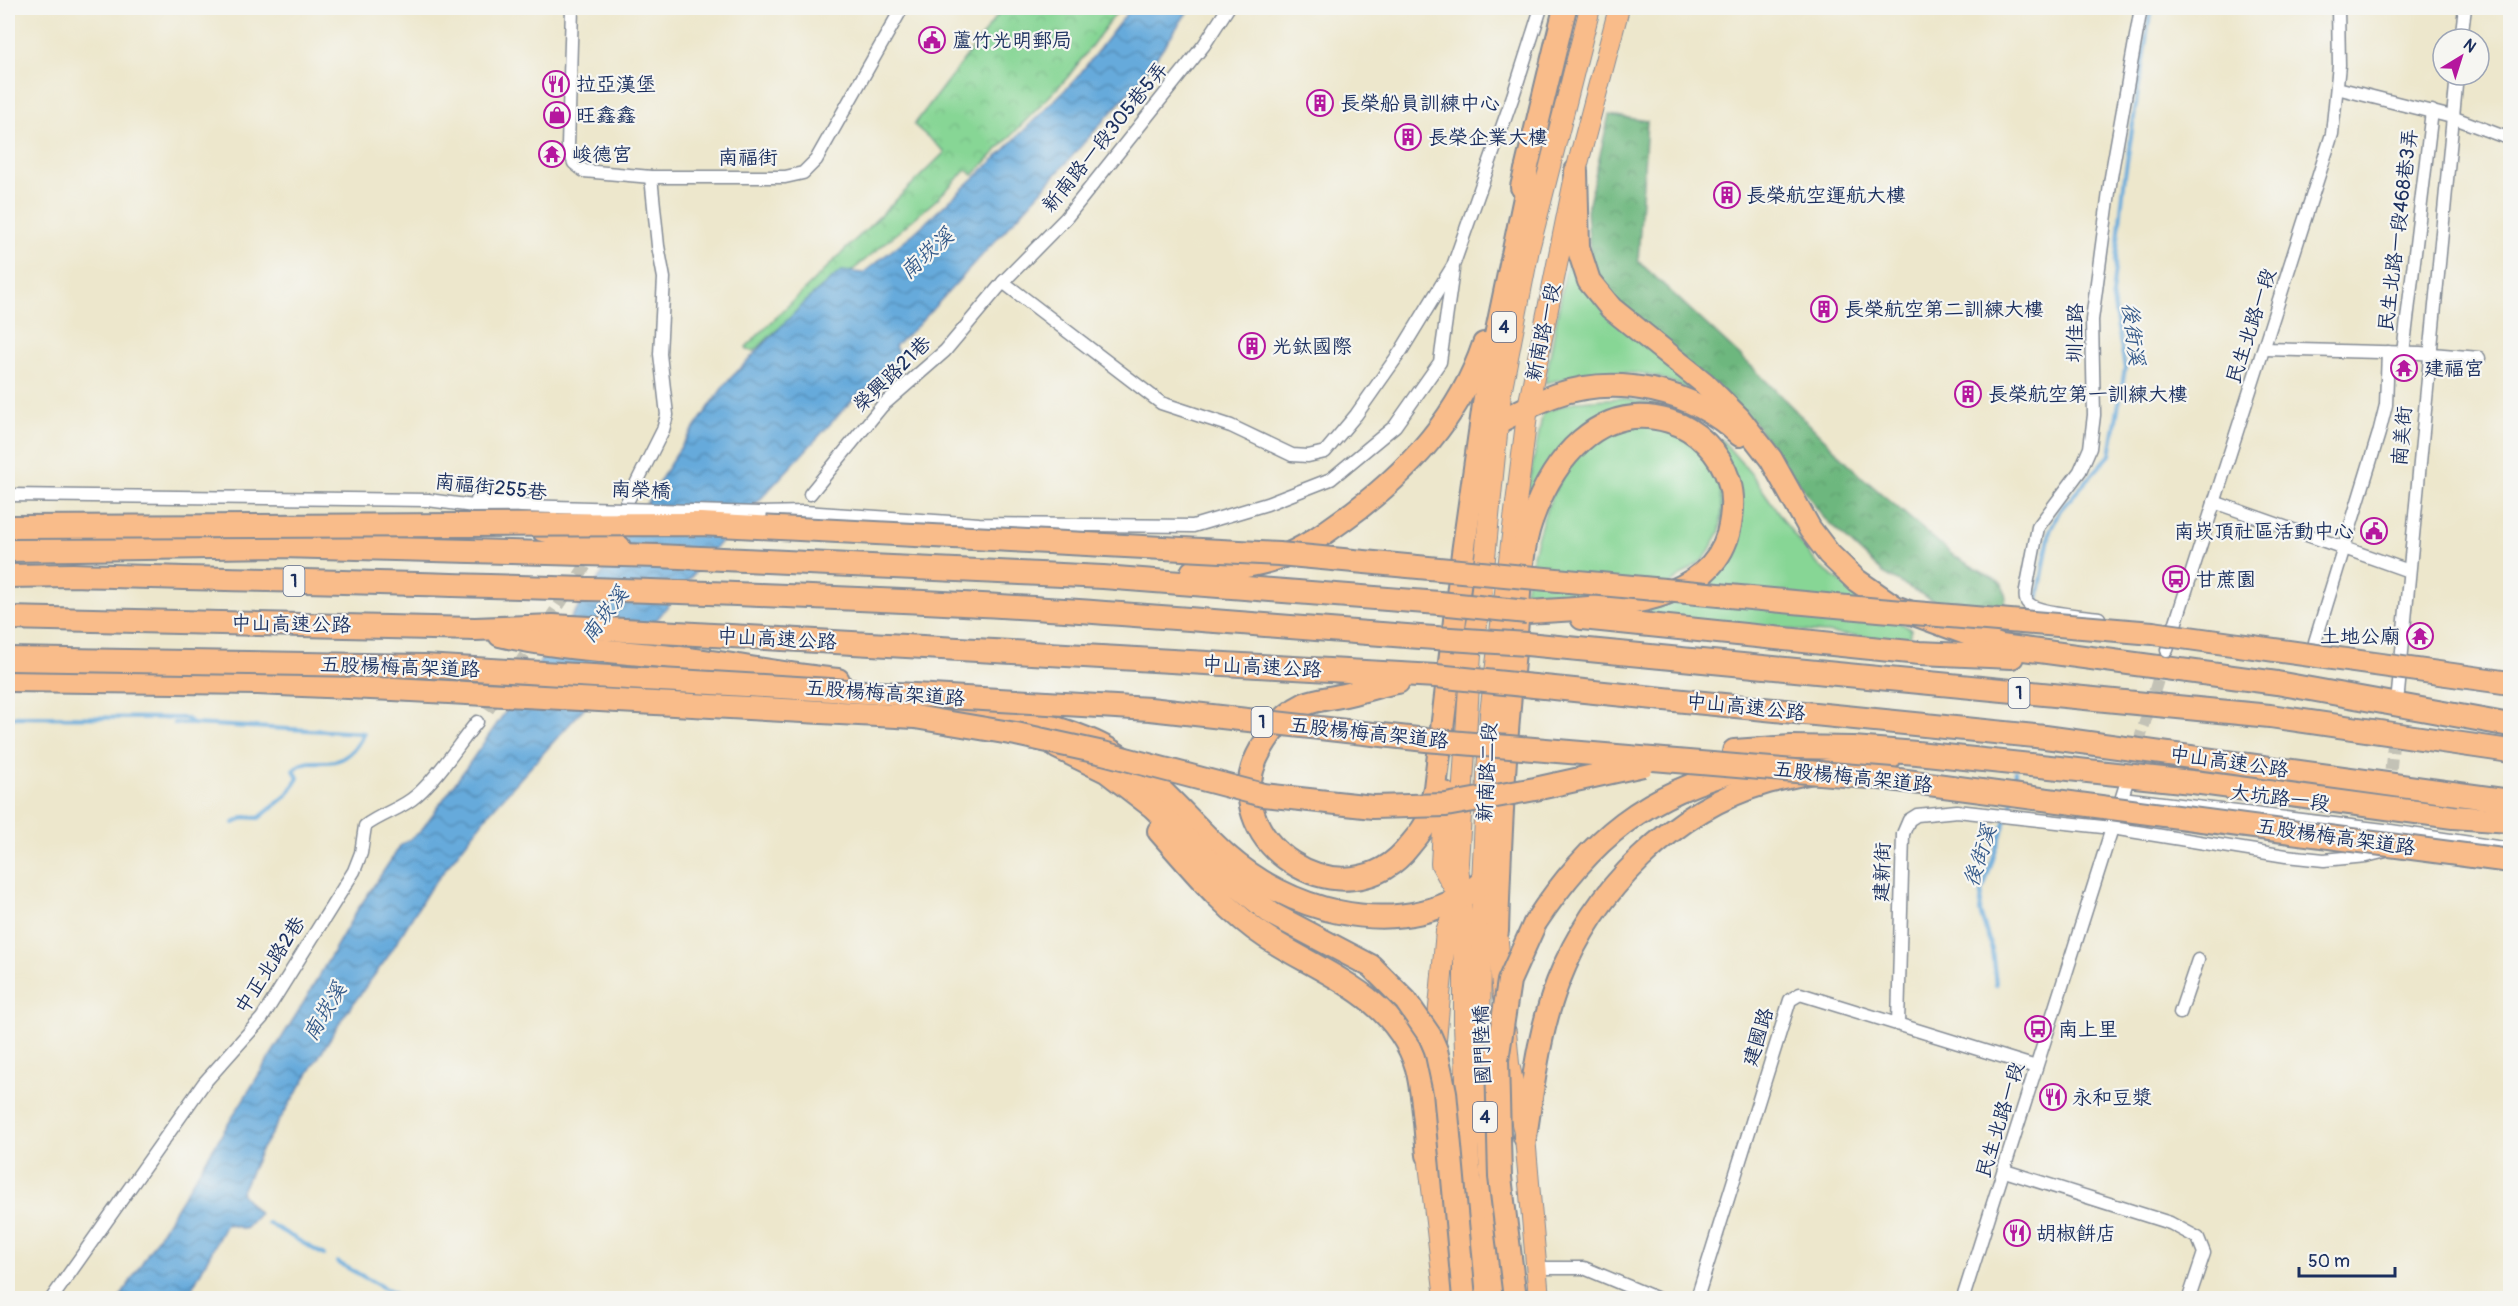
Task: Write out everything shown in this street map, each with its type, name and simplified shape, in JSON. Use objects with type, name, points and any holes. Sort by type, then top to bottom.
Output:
[{"type":"highway","points":[[1103,576],[1216,571],[1282,556],[1314,540],[1370,501],[1408,467],[1447,421],[1479,357],[1493,311],[1565,8]]},
{"type":"highway","points":[[1436,676],[1379,685],[1305,704],[1272,731],[1256,758],[1249,782],[1260,832],[1283,858],[1308,873],[1336,878],[1363,877],[1388,867],[1402,856],[1428,821],[1436,777],[1463,553],[1489,369],[1527,188],[1526,171]]},
{"type":"highway","points":[[1576,171],[1578,247],[1589,281],[1611,308],[1704,383],[1740,418],[1771,459],[1810,529],[1829,554],[1856,580],[1895,607],[2001,646],[2277,683],[2511,725]]},
{"type":"highway","points":[[1498,423],[1556,395],[1587,388],[1618,386],[1655,391],[1691,403],[1723,422],[1779,475]]},
{"type":"highway","points":[[1481,934],[1526,546],[1530,524],[1541,496],[1563,458],[1581,439],[1599,426],[1632,416],[1661,418],[1680,424],[1701,439],[1720,459],[1730,482],[1732,506],[1730,526],[1725,544],[1706,571],[1691,582],[1667,594],[1643,600],[1527,612]]},
{"type":"highway","points":[[8,517],[309,518],[553,531],[602,550]]},
{"type":"highway","points":[[8,527],[700,524],[1279,554],[2153,633],[2511,682]]},
{"type":"highway","points":[[8,550],[281,546],[602,550],[658,556],[1103,576],[1439,603],[1919,653],[2011,657],[2065,655]]},
{"type":"highway","name":"中山高速公路","points":[[8,576],[73,575],[580,588],[968,604],[1527,644],[2270,716],[2511,751]]},
{"type":"highway","name":"中山高速公路","points":[[8,618],[475,629],[553,626],[1436,676],[2045,737],[2511,801]]},
{"type":"highway","points":[[475,629],[538,644],[648,654],[788,676],[859,682],[1049,727],[1088,740],[1113,752],[1155,785],[1228,857],[1261,881],[1317,908],[1374,917],[1423,911],[1460,898],[1482,882]]},
{"type":"highway","name":"五股楊梅高架道路","points":[[8,659],[424,666],[1150,709],[1426,740],[1892,779],[2511,861]]},
{"type":"highway","points":[[8,680],[257,683],[915,717],[1016,734],[1103,753],[1263,795],[1373,807],[1446,805],[1535,789],[1685,756],[1801,747],[1917,753],[2190,782],[2453,817],[2511,821]]},
{"type":"highway","points":[[959,705],[989,722],[1042,740],[1106,771],[1153,807],[1228,879],[1272,914],[1371,966],[1406,1001],[1430,1036],[1440,1066],[1445,1092],[1464,1299]]},
{"type":"highway","points":[[1515,1299],[1500,1177],[1497,1060],[1509,981],[1535,923],[1568,876],[1592,849],[1624,822],[1673,793],[1707,778],[1751,768],[1820,758],[1917,753]]},
{"type":"highway","points":[[1525,1137],[1539,1050],[1558,983],[1576,941],[1602,900],[1626,871],[1665,837],[1692,818],[1751,788],[1807,773],[1917,753]]},
{"type":"highway","points":[[1106,771],[1189,865],[1234,911],[1265,936],[1366,996],[1391,1019],[1407,1043],[1417,1071],[1428,1155]]},
{"type":"main road","name":"新南路一段","points":[[1464,653],[1484,441],[1500,349],[1533,185],[1579,8]]},
{"type":"main road","name":"新南路一段","points":[[1464,653],[1480,609],[1501,393],[1529,249],[1590,8]]},
{"type":"main road","name":"新南路一段","points":[[1497,663],[1528,407],[1576,171],[1619,8]]},
{"type":"main road","name":"新南路二段","points":[[1460,898],[1458,863],[1464,653]]},
{"type":"main road","name":"新南路二段","points":[[1460,898],[1441,864],[1448,735],[1464,653]]},
{"type":"main road","name":"新南路二段","points":[[1482,882],[1490,713],[1497,663]]},
{"type":"main road","name":"4","points":[[1482,882],[1481,934],[1525,1137],[1539,1299]]},
{"type":"main road","name":"4","points":[[1460,898],[1481,934]]},
{"type":"main road","name":"4","points":[[1445,1299],[1428,1155],[1446,931],[1460,898]]},
{"type":"main road","name":"國門陸橋","points":[[1481,934],[1464,1023],[1469,1161],[1482,1299]]},
{"type":"main road","name":"國門陸橋","points":[[1481,934],[1480,1032],[1499,1299]]},
{"type":"street","name":"南福街","points":[[572,8],[568,146],[574,163],[584,171],[651,177],[786,177],[803,173],[816,160],[902,8]]},
{"type":"street","name":"新南路一段305巷5弄","points":[[1003,282],[1066,218],[1204,45],[1228,8]]},
{"type":"street","points":[[1003,282],[1161,403],[1231,426],[1292,455],[1308,456],[1325,452],[1356,415],[1401,351],[1454,266],[1541,8]]},
{"type":"street","name":"圳佳路","points":[[2141,8],[2111,177],[2092,320],[2094,415],[2090,448],[2080,471],[2038,527],[2025,599],[2029,606],[2042,610],[2174,629]]},
{"type":"street","name":"民生北路一段","points":[[2167,650],[2332,134],[2340,28],[2338,8]]},
{"type":"street","points":[[2462,27],[2464,8]]},
{"type":"street","name":"南美街","points":[[2397,693],[2456,87]]},
{"type":"street","points":[[2337,88],[2432,111],[2511,139]]},
{"type":"street","name":"民生北路一段468巷3弄","points":[[2403,353],[2432,111]]},
{"type":"street","name":"南福街255巷","points":[[8,495],[428,500],[531,512],[621,514],[663,430],[667,415],[660,354],[664,278],[658,246],[651,177]]},
{"type":"street","name":"南榮橋","points":[[428,500],[521,506],[761,513],[804,512],[979,524],[1193,526],[1267,504],[1331,479],[1395,426],[1440,362],[1454,266]]},
{"type":"street","name":"榮興路21巷","points":[[810,494],[882,406],[945,351],[1003,282]]},
{"type":"street","points":[[2264,349],[2388,352],[2479,358]]},
{"type":"street","points":[[2315,642],[2386,405],[2388,352]]},
{"type":"street","points":[[2214,502],[2409,572]]},
{"type":"street","name":"中正北路2巷","points":[[52,1299],[204,1083],[262,1018],[354,871],[362,853],[365,826],[379,815],[402,807],[418,794],[477,722]]},
{"type":"street","name":"民生北路一段","points":[[1963,1299],[2127,781]]},
{"type":"street","name":"大坑路一段","points":[[2122,798],[2385,824],[2434,838],[2511,849]]},
{"type":"street","name":"建新街","points":[[1898,1024],[1904,827],[1909,820],[1917,815],[1930,812],[1957,811],[2112,828]]},
{"type":"street","points":[[2383,852],[2385,824]]},
{"type":"street","name":"大坑路一段","points":[[2112,828],[2324,860],[2383,852],[2434,838]]},
{"type":"street","points":[[2180,1013],[2198,960]]},
{"type":"street","name":"建國路","points":[[1697,1299],[1790,1000],[1800,994],[2036,1067]]},
{"type":"street","points":[[2005,1171],[2170,1223],[2198,1239],[2204,1253],[2189,1299]]},
{"type":"street","points":[[1536,1268],[1584,1268],[1656,1299]]},
{"type":"green space","points":[[1003,8],[1120,8],[1068,77],[973,175],[966,170],[936,200],[858,266],[754,351],[747,350],[746,347],[945,152],[914,125]]},
{"type":"green space","points":[[1609,115],[1647,121],[1638,261],[1751,366],[1862,477],[1954,556],[2003,584],[2006,598],[2003,607],[1939,604],[1883,573],[1824,518],[1754,422],[1618,305],[1591,268],[1587,211]]},
{"type":"green space","points":[[1570,247],[1691,386],[1688,389],[1657,377],[1626,373],[1585,375],[1545,383]]},
{"type":"green space","points":[[1621,398],[1662,405],[1665,409],[1639,408],[1616,411],[1582,426],[1556,454],[1532,495],[1527,493],[1543,412],[1578,401]]},
{"type":"green space","points":[[1649,424],[1685,438],[1712,464],[1723,497],[1720,531],[1705,558],[1667,586],[1593,600],[1523,599],[1534,551],[1549,503],[1560,481],[1574,461],[1591,444],[1617,428]]},
{"type":"green space","points":[[1721,439],[1753,476],[1794,535],[1819,566],[1885,614],[1911,629],[1908,641],[1625,614],[1726,558],[1717,443]]},
{"type":"water","name":"南崁溪","points":[[1131,8],[1190,8],[1145,74],[917,326],[895,346],[901,360],[880,382],[859,393],[713,550],[595,696],[489,813],[429,890],[387,958],[344,1016],[261,1150],[241,1193],[259,1214],[245,1229],[226,1224],[187,1298],[120,1298],[304,1002],[356,912],[401,845],[420,832],[471,761],[619,549],[676,454],[726,383],[809,298],[841,271],[863,273],[914,233],[995,159],[1075,80]]},
{"type":"waterway","name":"後街溪","points":[[2037,605],[2050,531],[2060,510],[2110,455],[2125,368],[2112,295],[2125,175],[2151,8]]},
{"type":"waterway","points":[[8,717],[185,718],[191,722]]},
{"type":"waterway","points":[[174,723],[364,733],[355,748],[336,761],[301,764],[294,770],[298,778],[287,795],[259,818],[245,817],[234,823]]},
{"type":"waterway","name":"後街溪","points":[[2014,788],[2016,771]]},
{"type":"waterway","name":"後街溪","points":[[1996,985],[1992,950],[1980,912],[1982,892],[2012,801]]},
{"type":"waterway","points":[[268,1223],[324,1255]]},
{"type":"waterway","points":[[337,1262],[402,1298]]},
{"type":"tunnel","points":[[488,710],[595,552]]},
{"type":"tunnel","points":[[2128,778],[2167,650]]},
{"type":"tunnel","points":[[2389,788],[2397,701]]},
{"type":"place","name":"蘆竹光明郵局","points":[[932,40]]},
{"type":"place","name":"拉亞漢堡","points":[[556,84]]},
{"type":"place","name":"長榮船員訓練中心","points":[[1320,103]]},
{"type":"place","name":"旺鑫鑫","points":[[557,115]]},
{"type":"place","name":"長榮企業大樓","points":[[1408,137]]},
{"type":"place","name":"峻德宮","points":[[552,154]]},
{"type":"place","name":"長榮航空運航大樓","points":[[1727,195]]},
{"type":"place","name":"長榮航空第二訓練大樓","points":[[1824,309]]},
{"type":"place","name":"光鈦國際","points":[[1252,346]]},
{"type":"place","name":"建福宮","points":[[2404,368]]},
{"type":"place","name":"長榮航空第一訓練大樓","points":[[1968,394]]},
{"type":"place","name":"南崁頂社區活動中心","points":[[2374,531]]},
{"type":"place","name":"甘蔗園","points":[[2176,579]]},
{"type":"place","name":"土地公廟","points":[[2420,636]]},
{"type":"place","name":"南上里","points":[[2038,1029]]},
{"type":"place","name":"永和豆漿","points":[[2053,1097]]},
{"type":"place","name":"胡椒餅店","points":[[2017,1233]]}]
